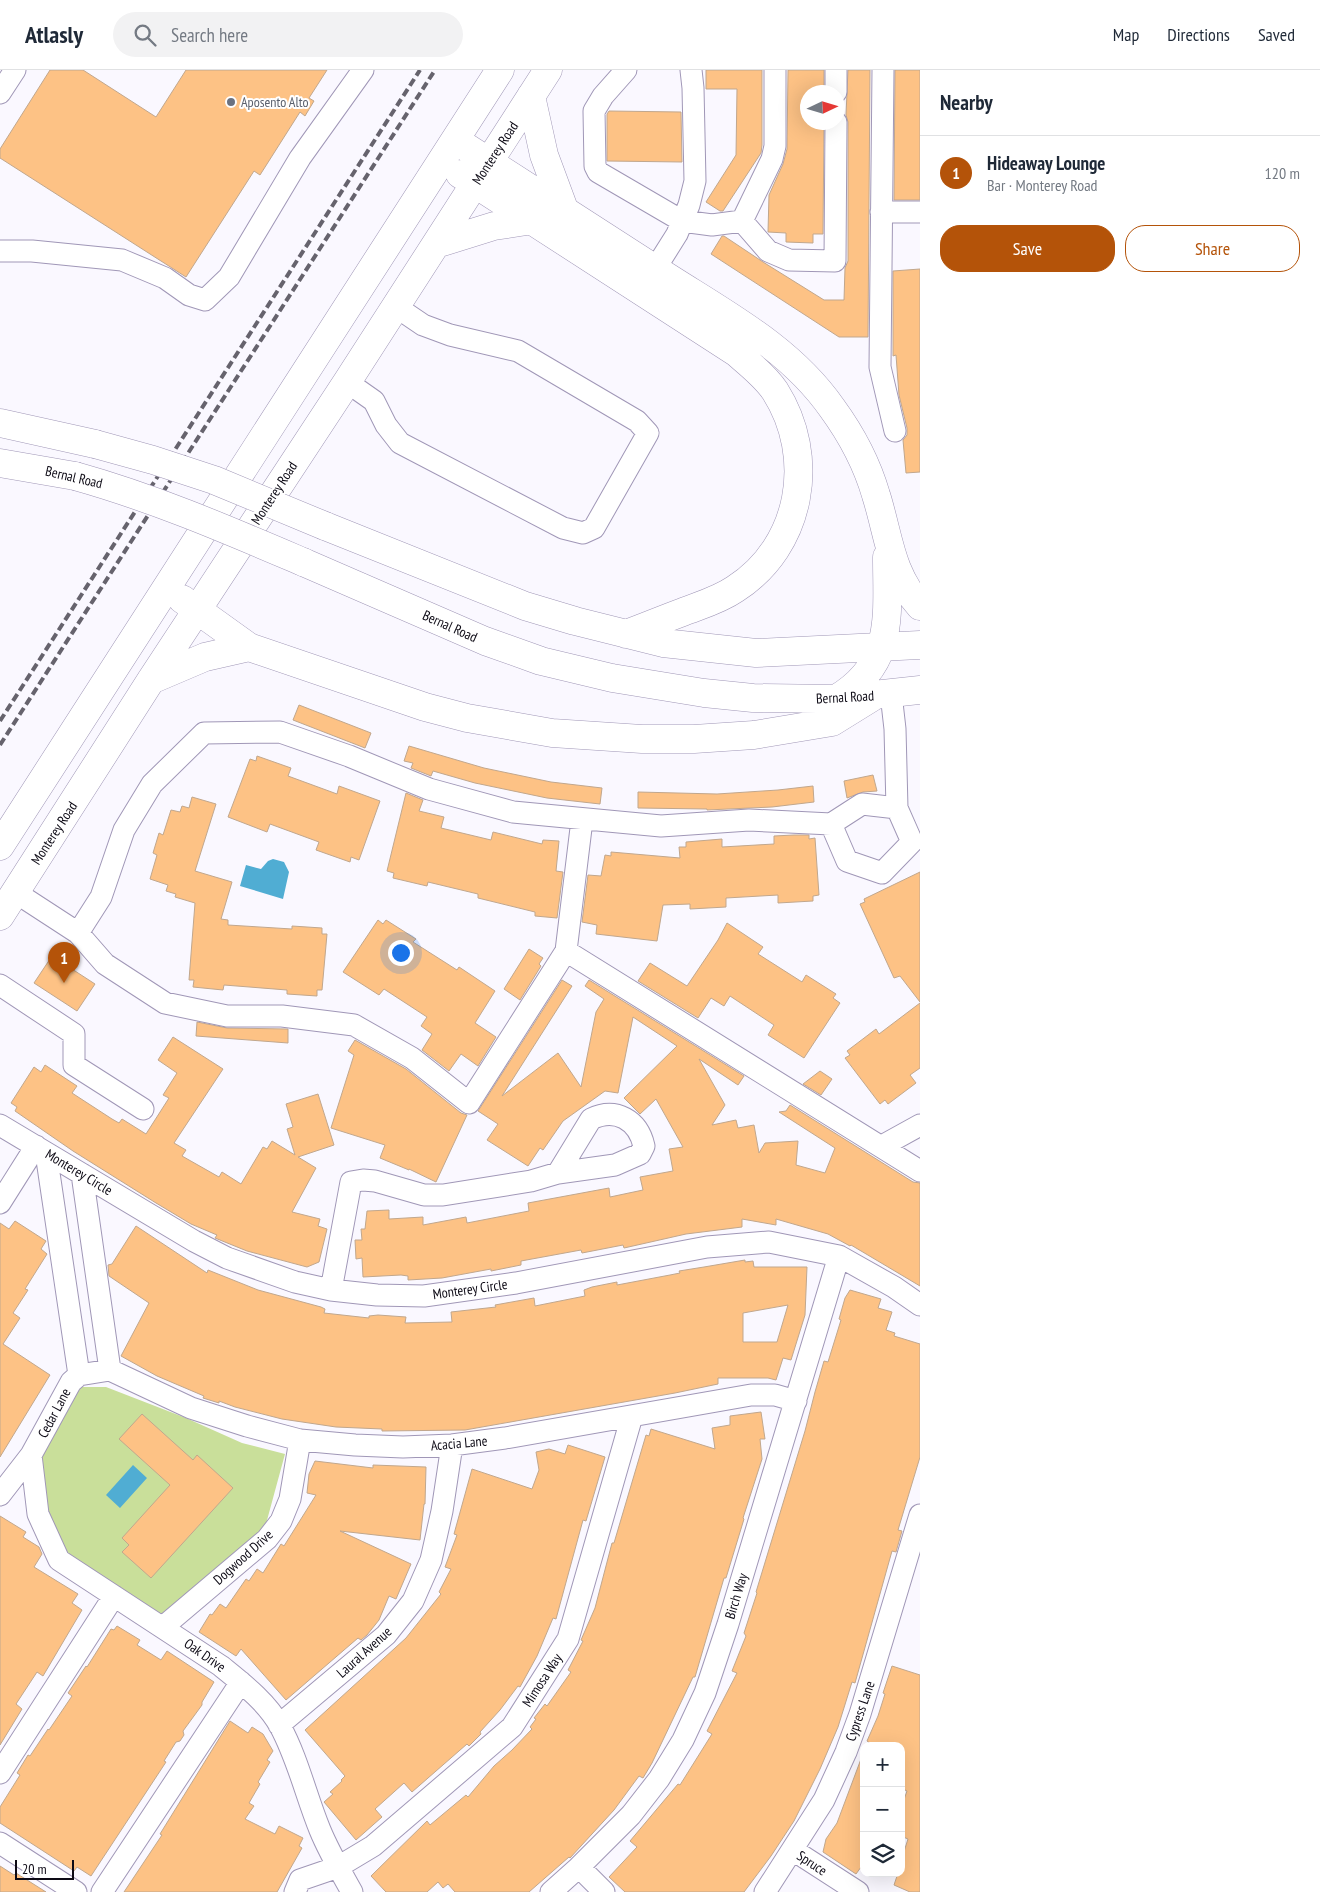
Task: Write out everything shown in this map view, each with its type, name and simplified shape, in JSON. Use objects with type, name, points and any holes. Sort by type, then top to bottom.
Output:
[{"type":"main road","points":[[0,846],[500,70]]},
{"type":"main road","name":"Monterey Road","points":[[0,916],[151,680],[347,382],[548,70]]},
{"type":"main road","points":[[531,96],[544,156],[564,209]]},
{"type":"main road","points":[[448,151],[482,172],[564,209],[771,344],[794,363],[833,408],[866,465],[876,495],[887,541],[899,576],[908,593],[920,606]]},
{"type":"main road","points":[[482,172],[534,220],[737,353],[757,370],[774,390],[786,412],[795,436],[799,464],[797,492],[791,518],[768,560],[753,576],[720,598],[626,634]]},
{"type":"main road","points":[[436,244],[494,226],[534,220]]},
{"type":"main road","points":[[0,423],[95,444],[214,480],[525,606],[663,643],[756,653],[920,645]]},
{"type":"main road","name":"Bernal Road","points":[[0,462],[75,476],[137,495],[189,514],[303,562],[485,642],[542,660],[612,678],[704,693],[753,698],[836,699],[920,690]]},
{"type":"main road","points":[[836,699],[866,675],[882,648],[887,622],[887,541]]},
{"type":"main road","points":[[167,587],[249,647],[425,707],[510,726],[596,737],[694,740],[754,735],[832,722],[883,695]]},
{"type":"main road","points":[[151,680],[205,658],[249,647]]},
{"type":"street","points":[[0,94],[15,70]]},
{"type":"street","points":[[0,251],[32,251],[122,260],[165,278],[189,295],[205,300],[229,277],[300,158],[363,70]]},
{"type":"street","points":[[626,70],[603,96],[594,111],[594,166],[598,172],[682,221],[712,225],[742,221]]},
{"type":"street","points":[[655,269],[677,234],[689,205],[695,181],[691,70]]},
{"type":"street","points":[[742,221],[772,159],[775,146],[775,70]]},
{"type":"street","points":[[836,70],[836,85]]},
{"type":"street","points":[[883,70],[880,367],[895,431]]},
{"type":"street","points":[[742,221],[768,251],[789,260],[835,261],[836,130]]},
{"type":"street","points":[[881,212],[920,212]]},
{"type":"street","points":[[347,382],[374,401],[386,425],[400,443],[564,528],[583,532],[594,528],[648,433],[637,421],[518,351],[450,335],[424,325],[395,306]]},
{"type":"street","points":[[831,824],[847,861],[882,873],[912,842],[897,808],[895,729],[883,695]]},
{"type":"street","points":[[78,933],[101,897],[124,830],[152,784],[204,733],[280,732],[349,756],[429,789],[513,812],[582,820],[661,826],[750,820],[831,824],[862,804],[897,808]]},
{"type":"street","points":[[15,892],[78,933],[105,964],[165,1003],[227,1016],[282,1016],[354,1025],[412,1058],[469,1103],[566,951],[582,820]]},
{"type":"street","points":[[566,951],[920,1170]]},
{"type":"street","points":[[0,985],[74,1034],[74,1065],[143,1109]]},
{"type":"street","name":"Monterey Circle","points":[[0,1125],[194,1241],[227,1258],[295,1282],[330,1290],[377,1295],[424,1296],[498,1286],[707,1247],[769,1242],[839,1256],[894,1287],[920,1305]]},
{"type":"street","points":[[882,1146],[920,1125]]},
{"type":"street","points":[[41,1150],[79,1375]]},
{"type":"street","name":"Monterey Circle","points":[[0,1203],[41,1150]]},
{"type":"street","points":[[330,1290],[351,1182],[375,1181],[424,1195],[443,1195],[531,1181],[558,1173]]},
{"type":"street","points":[[82,1174],[110,1370]]},
{"type":"street","name":"Birch Way","points":[[551,1892],[631,1815],[659,1779],[683,1740],[701,1700],[728,1624],[839,1256]]},
{"type":"street","name":"Cedar Lane","points":[[0,1495],[31,1454],[71,1382],[79,1375],[110,1370]]},
{"type":"street","name":"Acacia Lane","points":[[110,1370],[191,1408],[300,1440],[355,1446],[452,1446],[751,1395],[775,1395],[796,1401]]},
{"type":"street","name":"Mimosa Way","points":[[295,1892],[300,1880],[338,1866],[373,1846],[512,1728],[568,1639],[632,1416]]},
{"type":"street","name":"Dogwood Drive","points":[[163,1627],[267,1539],[281,1521],[290,1499],[300,1440]]},
{"type":"street","name":"Laural Avenue","points":[[280,1725],[386,1635],[413,1601],[431,1560],[442,1511],[452,1446]]},
{"type":"street","name":"Oak Drive","points":[[31,1454],[38,1514],[59,1560],[202,1652],[241,1682],[280,1725],[298,1764],[320,1830],[352,1892]]},
{"type":"street","name":"Cypress Lane","points":[[765,1892],[824,1800],[852,1736],[920,1515]]},
{"type":"street","points":[[0,1773],[114,1596]]},
{"type":"street","points":[[102,1892],[241,1682]]},
{"type":"street","points":[[0,1843],[76,1892]]},
{"type":"street","name":"Spruce","points":[[792,1850],[858,1892]]},
{"type":"street","points":[[331,1892],[338,1866]]},
{"type":"street","points":[[579,1867],[604,1892]]},
{"type":"green space","points":[[80,1387],[106,1387],[186,1418],[242,1443],[285,1454],[263,1535],[155,1622],[64,1556],[44,1512],[39,1455]]},
{"type":"water","points":[[273,859],[284,862],[289,872],[283,899],[240,886],[246,865],[261,869],[268,861]]},
{"type":"water","points":[[133,1465],[147,1478],[120,1508],[106,1495]]},
{"type":"building","points":[[50,70],[83,70],[156,117],[186,70],[327,70],[309,98],[314,101],[305,116],[300,112],[260,175],[254,171],[186,277],[0,158],[0,149]]},
{"type":"building","points":[[706,70],[762,70],[761,153],[723,211],[706,202],[736,155],[737,89],[706,89]]},
{"type":"building","points":[[788,70],[824,70],[824,85],[800,85],[800,130],[824,130],[823,234],[813,234],[813,243],[786,242],[786,233],[768,232],[769,195],[783,164],[787,149]]},
{"type":"building","points":[[848,70],[870,70],[868,337],[839,337],[711,254],[722,236],[724,236],[824,300],[844,300],[845,268],[848,261],[848,122],[846,115]]},
{"type":"building","points":[[895,70],[920,70],[920,200],[894,200]]},
{"type":"building","points":[[609,111],[681,112],[682,162],[607,161],[607,114]]},
{"type":"building","points":[[920,269],[920,472],[906,473],[903,440],[907,435],[907,428],[899,395],[896,355],[893,356],[893,271]]},
{"type":"building","points":[[299,705],[371,733],[365,748],[293,720]]},
{"type":"building","points":[[409,746],[484,768],[551,782],[602,788],[600,804],[547,798],[475,783],[433,771],[431,776],[411,768],[413,763],[404,761]]},
{"type":"building","points":[[257,756],[291,768],[288,776],[337,794],[339,786],[380,801],[359,860],[351,857],[350,862],[316,850],[319,842],[270,824],[267,832],[228,817],[250,759],[256,761]]},
{"type":"building","points":[[873,775],[877,791],[863,792],[847,798],[844,781]]},
{"type":"building","points":[[813,786],[814,802],[772,807],[707,810],[638,808],[638,792],[717,794]]},
{"type":"building","points":[[406,793],[423,800],[419,811],[444,817],[441,828],[491,840],[493,832],[542,844],[543,840],[559,841],[556,871],[563,872],[557,918],[535,916],[535,912],[478,898],[478,894],[428,882],[427,886],[393,878],[394,873],[387,871]]},
{"type":"building","points":[[192,797],[216,804],[195,871],[232,882],[221,919],[228,920],[228,925],[292,929],[292,926],[322,928],[322,934],[327,934],[322,990],[317,990],[317,996],[287,994],[287,990],[224,985],[223,990],[193,987],[194,980],[189,980],[195,903],[175,897],[176,894],[166,891],[168,885],[150,879],[157,855],[153,853],[159,833],[163,835],[171,810],[180,812],[182,806],[189,808]]},
{"type":"building","points":[[809,835],[809,839],[815,838],[819,895],[813,896],[813,901],[778,903],[778,895],[726,898],[726,907],[690,909],[690,904],[663,905],[657,941],[596,934],[597,925],[582,922],[588,875],[601,876],[605,855],[611,856],[611,852],[680,858],[679,847],[686,847],[686,842],[722,839],[722,847],[774,844],[774,836]]},
{"type":"building","points":[[920,872],[920,1002],[900,976],[894,978],[860,904],[865,902],[864,899]]},
{"type":"building","points":[[378,920],[383,924],[386,920],[416,939],[413,942],[457,970],[459,967],[495,991],[475,1023],[496,1037],[478,1066],[461,1054],[449,1071],[422,1050],[432,1034],[421,1026],[427,1017],[384,989],[379,995],[343,972]]},
{"type":"building","points":[[727,923],[763,947],[758,954],[802,982],[806,975],[836,994],[833,998],[840,1003],[804,1058],[768,1035],[774,1025],[730,996],[724,1006],[711,998],[698,1018],[638,981],[650,963],[687,986],[718,940]]},
{"type":"building","points":[[529,949],[543,958],[539,964],[541,966],[520,1000],[504,989]]},
{"type":"building","points":[[52,956],[95,984],[77,1011],[34,983]]},
{"type":"building","points":[[562,980],[572,986],[502,1096],[558,1053],[581,1087],[596,1012],[604,999],[585,986],[589,980],[744,1076],[738,1085],[699,1059],[725,1105],[712,1125],[736,1120],[738,1128],[754,1125],[759,1153],[765,1143],[798,1141],[796,1165],[825,1173],[835,1148],[779,1112],[786,1111],[790,1105],[913,1182],[920,1183],[920,1286],[851,1245],[828,1234],[776,1219],[776,1225],[742,1219],[742,1227],[686,1234],[624,1248],[623,1245],[582,1253],[581,1250],[521,1261],[521,1265],[442,1278],[408,1280],[408,1276],[401,1275],[363,1277],[362,1258],[356,1259],[355,1240],[362,1240],[361,1229],[365,1229],[367,1211],[389,1210],[389,1219],[423,1217],[423,1225],[466,1217],[467,1223],[529,1211],[528,1203],[609,1188],[610,1197],[643,1190],[640,1177],[673,1171],[669,1149],[683,1147],[656,1099],[640,1114],[624,1098],[677,1046],[633,1017],[618,1093],[605,1091],[563,1121],[543,1150],[540,1148],[528,1166],[487,1140],[498,1124],[478,1111]]},
{"type":"building","points":[[920,1003],[920,1068],[910,1075],[916,1083],[888,1104],[885,1100],[880,1104],[845,1058],[850,1055],[847,1051],[876,1029],[879,1034]]},
{"type":"building","points":[[197,1022],[227,1028],[288,1029],[288,1043],[196,1036]]},
{"type":"building","points":[[173,1037],[223,1069],[174,1143],[186,1150],[182,1156],[219,1177],[222,1172],[241,1184],[263,1147],[267,1149],[272,1141],[295,1155],[287,1129],[293,1127],[286,1104],[318,1094],[334,1145],[298,1157],[316,1168],[292,1212],[320,1219],[318,1226],[327,1229],[319,1262],[307,1267],[247,1251],[215,1238],[217,1235],[191,1224],[73,1151],[15,1111],[17,1107],[11,1103],[34,1067],[41,1072],[45,1065],[77,1086],[72,1093],[119,1123],[122,1119],[146,1134],[169,1098],[163,1095],[177,1073],[158,1060]]},
{"type":"building","points":[[355,1040],[406,1069],[461,1113],[467,1115],[436,1182],[380,1158],[385,1145],[331,1128],[354,1055],[348,1051]]},
{"type":"building","points":[[820,1071],[832,1079],[821,1095],[803,1084]]},
{"type":"building","points":[[15,1221],[46,1241],[41,1249],[47,1254],[25,1289],[28,1290],[13,1313],[20,1318],[3,1344],[50,1375],[0,1457],[0,1223],[9,1229]]},
{"type":"building","points":[[136,1226],[207,1273],[208,1270],[258,1290],[321,1307],[325,1309],[324,1313],[369,1318],[369,1316],[378,1315],[406,1317],[405,1323],[452,1322],[451,1312],[496,1307],[495,1305],[534,1298],[535,1306],[585,1296],[584,1290],[592,1287],[617,1282],[617,1285],[680,1273],[679,1271],[745,1260],[745,1262],[753,1261],[754,1267],[807,1267],[805,1315],[791,1360],[783,1358],[776,1380],[768,1378],[718,1378],[718,1384],[675,1393],[465,1430],[382,1431],[382,1429],[336,1427],[282,1419],[219,1401],[219,1403],[203,1398],[204,1396],[157,1376],[121,1356],[149,1303],[109,1276],[108,1265],[112,1264]],"holes":[[[788,1305],[777,1342],[743,1342],[743,1313]]]},
{"type":"building","points":[[850,1290],[881,1299],[878,1308],[892,1312],[886,1330],[895,1333],[894,1336],[920,1344],[920,1457],[898,1530],[902,1531],[896,1552],[892,1551],[855,1683],[852,1682],[838,1727],[820,1769],[794,1821],[744,1892],[625,1892],[609,1877],[637,1847],[630,1841],[678,1784],[680,1785],[712,1734],[707,1731],[737,1673],[732,1671],[746,1636],[744,1633],[805,1431],[824,1361],[828,1362],[841,1320],[839,1319],[845,1298]]},
{"type":"building","points":[[761,1412],[765,1439],[760,1439],[762,1459],[695,1677],[693,1677],[643,1778],[639,1776],[614,1810],[570,1858],[529,1892],[455,1892],[448,1884],[443,1888],[438,1882],[427,1892],[386,1892],[371,1876],[427,1821],[430,1825],[466,1795],[468,1797],[494,1766],[532,1729],[530,1727],[536,1719],[534,1718],[545,1704],[547,1706],[571,1672],[568,1670],[583,1641],[581,1640],[595,1608],[612,1543],[614,1543],[646,1435],[649,1436],[651,1429],[715,1449],[712,1428],[730,1425],[730,1416]]},
{"type":"building","points":[[142,1414],[193,1460],[197,1455],[233,1488],[151,1578],[122,1552],[129,1545],[122,1538],[170,1485],[119,1439]]},
{"type":"building","points":[[568,1445],[605,1457],[586,1521],[583,1520],[556,1619],[553,1618],[537,1656],[520,1687],[518,1686],[480,1732],[481,1734],[412,1792],[404,1783],[375,1809],[382,1817],[356,1840],[324,1802],[333,1794],[330,1792],[345,1776],[305,1730],[406,1638],[441,1594],[439,1592],[451,1569],[445,1567],[457,1535],[454,1534],[472,1469],[532,1489],[539,1470],[536,1452],[549,1449],[565,1454]]},
{"type":"building","points":[[315,1461],[373,1468],[373,1465],[426,1467],[425,1504],[420,1540],[340,1531],[411,1564],[396,1599],[389,1596],[379,1620],[367,1635],[361,1640],[358,1638],[286,1700],[241,1649],[236,1656],[199,1632],[210,1614],[212,1615],[220,1604],[226,1608],[246,1579],[249,1581],[257,1569],[263,1573],[281,1544],[284,1546],[316,1495],[307,1493],[309,1474]]},
{"type":"building","points":[[0,1516],[26,1532],[23,1537],[39,1547],[42,1554],[34,1567],[78,1594],[72,1603],[82,1610],[43,1676],[37,1672],[16,1704],[22,1709],[0,1745]]},
{"type":"building","points":[[117,1626],[140,1640],[137,1645],[161,1660],[167,1651],[214,1682],[202,1705],[183,1731],[184,1735],[180,1741],[176,1742],[164,1761],[166,1762],[91,1876],[77,1867],[74,1871],[0,1823],[0,1807],[20,1775],[17,1773],[28,1755],[30,1756],[72,1696],[68,1693],[111,1629],[114,1630]]},
{"type":"building","points":[[892,1666],[920,1675],[920,1892],[910,1892],[894,1885],[897,1877],[905,1877],[905,1848],[908,1839],[905,1838],[905,1797],[907,1791],[905,1790],[905,1742],[867,1741],[878,1716],[885,1694],[883,1693]]},
{"type":"building","points":[[230,1721],[248,1733],[252,1727],[263,1734],[273,1751],[267,1760],[270,1762],[258,1782],[260,1784],[249,1803],[254,1806],[245,1819],[275,1834],[279,1826],[303,1838],[299,1846],[302,1848],[277,1892],[124,1892],[162,1835],[160,1834]]},
{"type":"building","points":[[860,1762],[860,1868],[856,1874],[823,1852],[826,1839],[837,1823]]},
{"type":"building","points":[[0,1866],[14,1875],[16,1873],[46,1892],[0,1892]]},
{"type":"railway","points":[[0,721],[420,70]]},
{"type":"railway","points":[[0,745],[435,70]]},
{"type":"place","name":"Aposento Alto","points":[[231,102]]},
{"type":"place","name":"Hideaway Lounge","points":[[64,983]]}]
